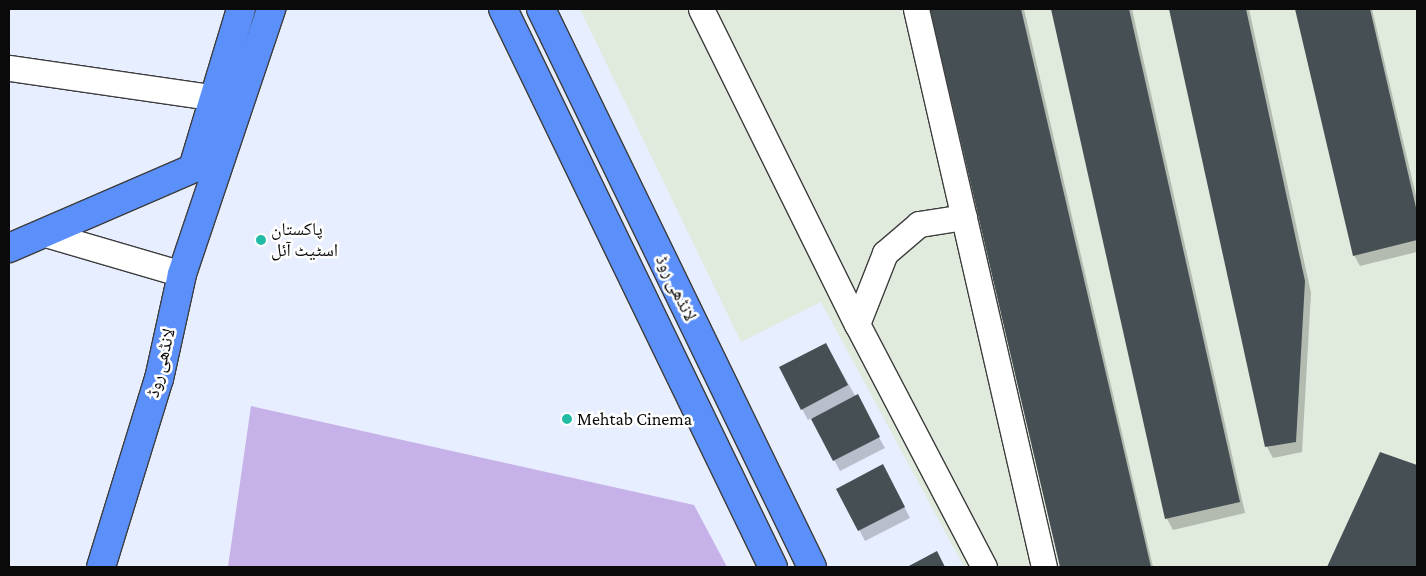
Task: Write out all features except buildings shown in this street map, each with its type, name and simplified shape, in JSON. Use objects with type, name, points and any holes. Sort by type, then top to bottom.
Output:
[{"type":"main road","points":[[193,168],[211,97],[242,9]]},
{"type":"main road","name":"لانڈھی روڈ","points":[[101,567],[159,379],[182,274],[218,158],[271,9]]},
{"type":"main road","name":"لانڈھی روڈ","points":[[503,9],[773,567]]},
{"type":"main road","name":"لانڈھی روڈ","points":[[541,9],[812,567]]},
{"type":"main road","points":[[9,248],[218,158]]},
{"type":"main road","points":[[714,444],[733,443],[744,427]]},
{"type":"main road","points":[[735,488],[742,469],[753,466],[767,473]]},
{"type":"street","points":[[701,9],[858,324],[984,567]]},
{"type":"street","points":[[916,9],[1044,567]]},
{"type":"street","points":[[9,68],[211,97]]},
{"type":"street","points":[[858,324],[885,253],[919,224],[964,217]]},
{"type":"street","points":[[42,233],[182,274]]},
{"type":"shaded area","points":[[580,9],[1417,9],[1417,567],[964,567],[821,302],[741,342]]},
{"type":"shaded area","points":[[251,406],[694,505],[727,567],[228,567]]},
{"type":"place","name":"پاکستان اسٹیٹ آئل","points":[[261,240]]},
{"type":"place","name":"Mehtab Cinema","points":[[567,419]]}]
